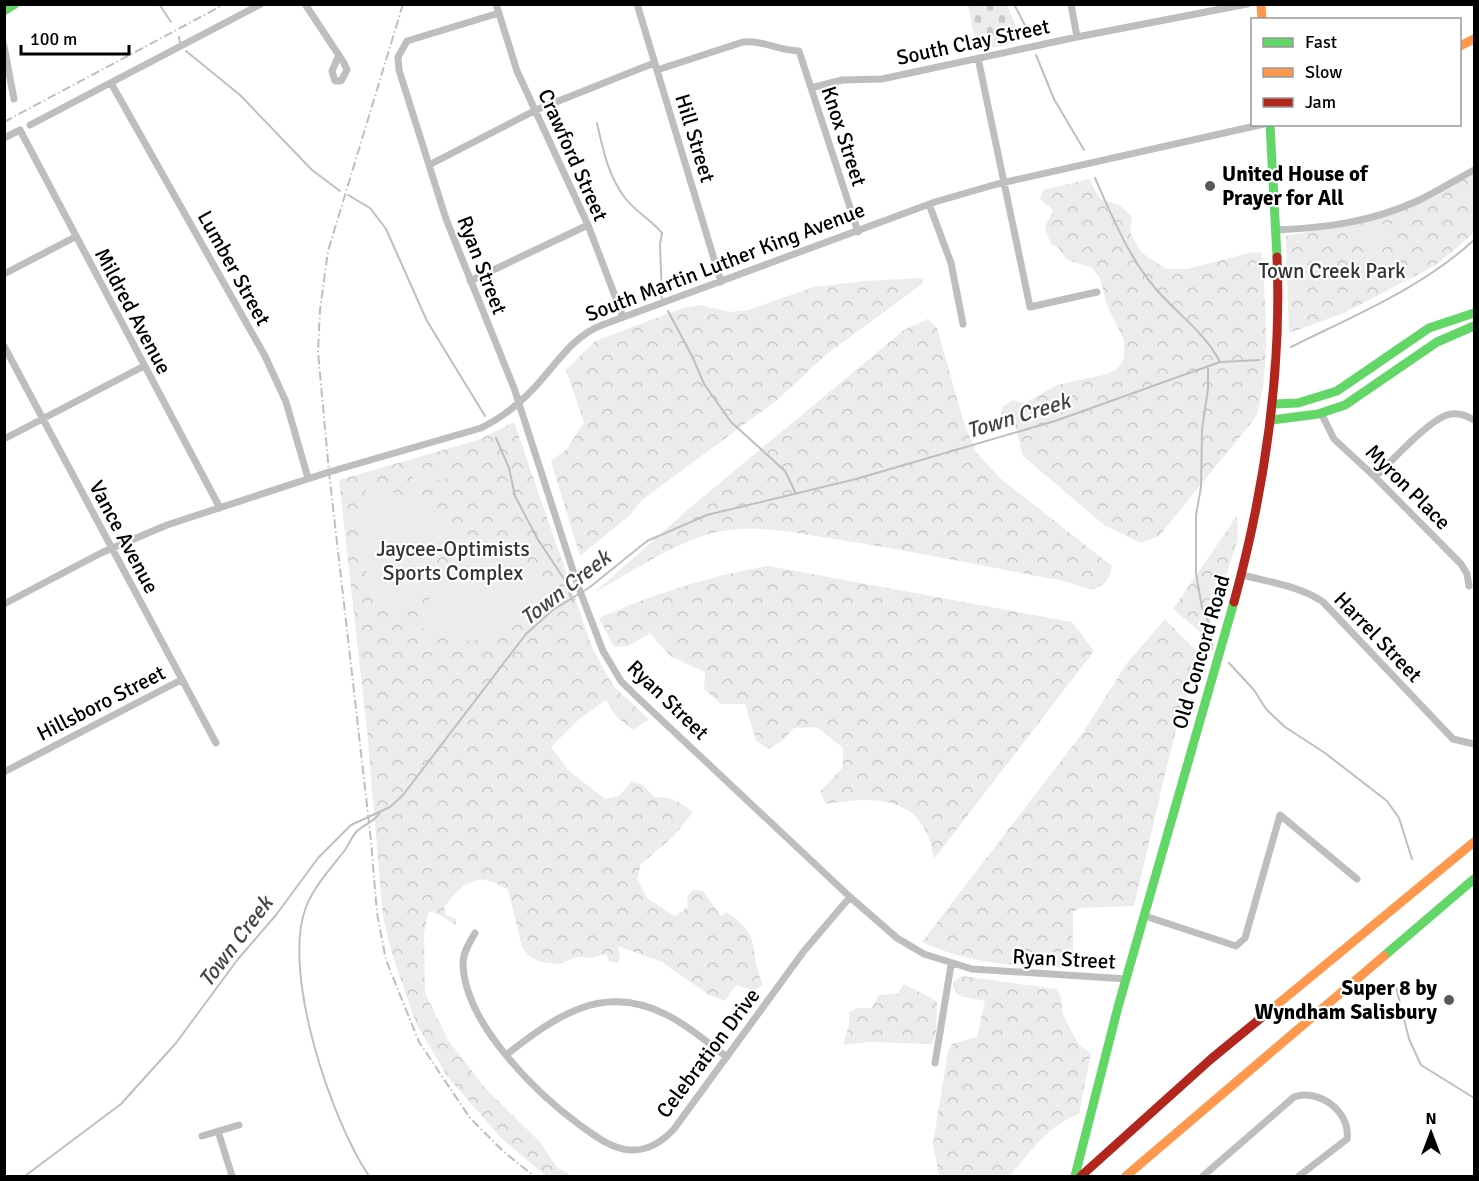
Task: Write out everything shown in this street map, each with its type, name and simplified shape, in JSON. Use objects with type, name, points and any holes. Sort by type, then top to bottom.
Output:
[{"type":"main road","points":[[4,11],[15,4]]},
{"type":"main road","name":"Old Concord Road","points":[[1075,1176],[1126,979],[1242,575],[1261,494],[1274,404],[1278,282],[1270,126]]},
{"type":"main road","points":[[1274,404],[1295,405],[1323,399],[1341,391],[1424,332],[1439,324],[1474,313]]},
{"type":"main road","points":[[1272,420],[1321,413],[1344,405],[1360,396],[1436,340],[1474,326]]},
{"type":"main road","points":[[1321,413],[1322,406],[1348,394],[1373,369]]},
{"type":"main road","points":[[1081,1176],[1211,1059],[1474,842]]},
{"type":"main road","points":[[1126,1176],[1474,879]]},
{"type":"street","points":[[30,125],[261,4]]},
{"type":"street","points":[[305,4],[340,57]]},
{"type":"street","name":"Crawford Street","points":[[496,4],[517,70],[588,225],[623,317]]},
{"type":"street","name":"Hill Street","points":[[637,4],[721,282]]},
{"type":"street","points":[[1071,4],[1077,37]]},
{"type":"street","name":"South Clay Street","points":[[811,88],[842,80],[882,79],[1077,37],[1247,4]]},
{"type":"street","name":"Ryan Street","points":[[499,13],[407,41],[398,57],[399,70],[429,165],[470,281],[518,403],[578,586],[603,651],[621,681],[850,897],[909,946],[951,965],[990,972],[1077,974],[1126,979]]},
{"type":"street","name":"Knox Street","points":[[656,66],[743,42],[757,41],[780,50],[799,51],[858,232]]},
{"type":"street","points":[[4,46],[14,99]]},
{"type":"street","points":[[978,58],[1030,307],[1097,292]]},
{"type":"street","points":[[429,165],[537,110],[656,66]]},
{"type":"street","name":"Lumber Street","points":[[111,83],[265,356],[286,402],[308,478]]},
{"type":"street","name":"South Martin Luther King Avenue","points":[[4,604],[111,548],[308,478],[467,434],[493,422],[518,403],[578,338],[623,317],[929,204],[1005,183],[1255,126]]},
{"type":"street","name":"Mildred Avenue","points":[[4,138],[20,130],[220,508]]},
{"type":"street","points":[[1276,230],[1349,223],[1384,213],[1416,201],[1474,170]]},
{"type":"street","points":[[929,204],[951,263],[963,324]]},
{"type":"street","points":[[470,281],[588,225]]},
{"type":"street","points":[[4,274],[75,237]]},
{"type":"street","name":"Vance Avenue","points":[[4,346],[216,743]]},
{"type":"street","points":[[4,439],[144,366]]},
{"type":"street","name":"Myron Place","points":[[1321,413],[1334,439],[1461,564],[1467,574],[1469,586]]},
{"type":"street","points":[[1375,477],[1433,423],[1447,415],[1458,414],[1474,420]]},
{"type":"street","name":"Harrel Street","points":[[1242,575],[1290,587],[1323,602],[1453,739],[1474,744]]},
{"type":"street","name":"Hillsboro Street","points":[[4,772],[181,680]]},
{"type":"street","points":[[1144,916],[1236,946],[1241,944],[1245,938],[1280,815],[1357,879]]},
{"type":"street","name":"Celebration Drive","points":[[475,933],[463,960],[464,973],[480,1014],[506,1055],[525,1079],[556,1108],[597,1138],[620,1149],[631,1150],[653,1146],[665,1138],[804,951],[850,897]]},
{"type":"street","points":[[935,1063],[951,965]]},
{"type":"street","points":[[506,1055],[557,1017],[585,1005],[610,1001],[639,1004],[667,1015],[727,1057]]},
{"type":"street","points":[[1203,1176],[1294,1097],[1304,1094],[1314,1095],[1338,1111],[1347,1123],[1348,1136],[1334,1150],[1299,1176]]},
{"type":"street","points":[[202,1136],[238,1125]]},
{"type":"street","points":[[218,1131],[232,1176]]},
{"type":"green space","points":[[968,5],[1007,5],[1022,41],[977,51]]},
{"type":"green space","name":"Town Creek Park","points":[[1474,170],[1474,233],[1436,265],[1344,313],[1289,333],[1286,236],[1349,223],[1416,201]]},
{"type":"green space","points":[[1089,179],[1100,199],[1119,205],[1132,216],[1130,232],[1141,252],[1166,269],[1187,269],[1253,252],[1262,253],[1266,356],[1256,417],[1159,536],[1141,543],[1104,525],[1023,456],[1015,426],[1002,417],[1002,407],[1013,400],[1025,403],[1057,385],[1108,374],[1119,367],[1124,358],[1124,340],[1107,305],[1100,278],[1092,268],[1066,259],[1058,247],[1052,245],[1045,229],[1053,210],[1040,199],[1043,190]]},
{"type":"green space","points":[[1386,223],[1389,236],[1361,243],[1358,231]]},
{"type":"green space","points":[[924,278],[922,284],[828,353],[776,401],[642,500],[629,516],[580,556],[551,461],[567,449],[584,422],[566,370],[595,341],[683,308],[699,305],[730,312],[748,310],[814,287],[864,281]]},
{"type":"green space","points":[[928,319],[937,328],[964,423],[976,452],[1001,479],[1112,566],[1110,575],[1104,584],[1092,590],[1064,581],[893,549],[788,532],[740,529],[709,534],[680,545],[595,592],[692,506],[904,330]]},
{"type":"green space","name":"Jaycee-Optimists Sports Complex","points":[[514,422],[593,650],[614,687],[649,719],[633,730],[617,717],[606,700],[578,720],[551,747],[568,770],[605,799],[619,796],[632,781],[643,785],[654,797],[675,800],[693,812],[674,836],[641,864],[637,879],[647,898],[675,916],[688,907],[687,897],[693,890],[703,891],[721,916],[726,912],[746,929],[751,937],[758,972],[763,984],[755,991],[736,985],[725,1001],[709,995],[662,962],[618,946],[620,960],[617,963],[609,961],[606,954],[592,958],[578,957],[558,964],[540,962],[529,956],[522,947],[508,890],[488,881],[472,881],[465,885],[444,907],[446,915],[456,919],[456,925],[433,911],[428,914],[424,933],[425,993],[448,1040],[484,1087],[540,1142],[557,1167],[572,1176],[546,1176],[501,1138],[447,1076],[416,1023],[393,957],[383,917],[367,730],[339,480],[478,440]]},
{"type":"green space","points":[[444,464],[448,477],[432,482],[429,468]]},
{"type":"green space","points":[[427,468],[431,482],[415,486],[411,473]]},
{"type":"green space","points":[[369,481],[425,507],[454,524],[456,531],[402,615],[387,603],[375,588],[362,554],[359,536],[360,517]]},
{"type":"green space","points":[[1237,516],[1238,539],[1206,637],[1173,609]]},
{"type":"green space","name":"Jaycee-Optimists Sports Complex","points":[[471,535],[509,558],[548,587],[522,620],[507,630],[490,637],[473,640],[454,639],[435,634],[415,624],[464,536]]},
{"type":"green space","points":[[769,566],[1072,622],[1094,651],[934,859],[929,838],[921,823],[910,812],[896,804],[864,800],[826,804],[820,792],[843,767],[843,748],[817,727],[794,728],[782,741],[768,749],[756,740],[745,704],[721,704],[704,689],[705,672],[670,656],[650,633],[629,646],[614,647],[599,618],[682,587]]},
{"type":"green space","points":[[1165,619],[1198,653],[1172,745],[1134,906],[1080,908],[1073,912],[1073,949],[1069,967],[1030,966],[976,960],[922,942],[1084,731],[1127,663]]},
{"type":"green space","points":[[962,976],[1056,989],[1061,997],[1062,1012],[1074,1036],[1080,1046],[1091,1053],[1079,1114],[1057,1125],[1040,1140],[1009,1176],[939,1176],[933,1144],[948,1051],[952,1044],[977,1037],[985,1001],[959,996],[953,987],[953,982]]},
{"type":"green space","points":[[904,984],[937,1001],[936,1034],[932,1044],[869,1042],[843,1045],[849,1025],[849,1012],[857,1008],[872,1008],[879,995],[897,994]]},
{"type":"waterway","points":[[159,4],[171,22]]},
{"type":"waterway","points":[[1014,4],[1031,37]]},
{"type":"waterway","points":[[179,37],[180,43]]},
{"type":"waterway","points":[[186,51],[240,95],[312,170],[340,191]]},
{"type":"waterway","points":[[1036,55],[1054,99],[1084,150]]},
{"type":"waterway","points":[[597,123],[607,162],[619,189],[629,203],[662,233],[660,244],[662,299]]},
{"type":"waterway","points":[[1095,178],[1121,235],[1145,276],[1206,341],[1220,362]]},
{"type":"waterway","points":[[348,195],[370,208],[386,229],[427,321],[485,416]]},
{"type":"waterway","name":"Town Creek","points":[[1291,347],[1410,287],[1454,257],[1474,240]]},
{"type":"waterway","points":[[668,311],[704,384],[731,422],[785,471],[796,494]]},
{"type":"waterway","name":"Town Creek","points":[[25,1176],[121,1104],[176,1043],[238,959],[276,915],[318,858],[351,825],[390,807],[403,795],[526,634],[553,610],[590,587],[647,541],[707,515],[856,479],[1055,421],[1220,362],[1259,360]]},
{"type":"waterway","points":[[1208,366],[1208,389],[1202,429],[1201,487],[1196,515],[1196,573],[1202,608],[1211,627],[1212,649]]},
{"type":"waterway","points":[[496,438],[509,468],[515,496],[537,538],[566,582],[572,600]]},
{"type":"waterway","points":[[1229,663],[1254,690],[1266,709],[1285,727],[1325,753],[1387,801],[1399,818],[1412,859]]},
{"type":"waterway","points":[[369,1176],[354,1151],[340,1119],[314,1044],[300,968],[300,935],[306,907],[319,884],[355,833],[376,818],[381,811]]},
{"type":"waterway","points":[[1395,983],[1409,1039],[1421,1065],[1474,1098]]},
{"type":"railway","points":[[4,122],[225,4]]},
{"type":"railway","points":[[403,4],[328,251],[320,310],[318,352],[377,913],[386,960],[419,1042],[470,1118],[504,1152],[534,1176]]},
{"type":"traffic: fast","points":[[4,11],[15,4]]},
{"type":"traffic: fast","points":[[1270,126],[1277,257]]},
{"type":"traffic: fast","points":[[1274,404],[1298,403],[1337,391],[1429,328],[1474,313]]},
{"type":"traffic: fast","points":[[1272,420],[1318,414],[1345,405],[1437,342],[1474,326]]},
{"type":"traffic: fast","points":[[1075,1176],[1118,1007],[1234,602]]},
{"type":"traffic: fast","points":[[1384,956],[1474,879]]},
{"type":"traffic: slow","points":[[1261,4],[1262,18]]},
{"type":"traffic: slow","points":[[1461,46],[1474,39]]},
{"type":"traffic: slow","points":[[1267,1013],[1474,842]]},
{"type":"traffic: slow","points":[[1126,1176],[1384,956]]},
{"type":"traffic: jam","points":[[1234,602],[1263,474],[1269,431],[1277,345],[1277,257]]},
{"type":"traffic: jam","points":[[1081,1176],[1211,1059],[1267,1013]]},
{"type":"place","name":"United House of Prayer for All","points":[[1210,186]]},
{"type":"place","name":"Super 8 by Wyndham Salisbury","points":[[1449,1000]]}]
